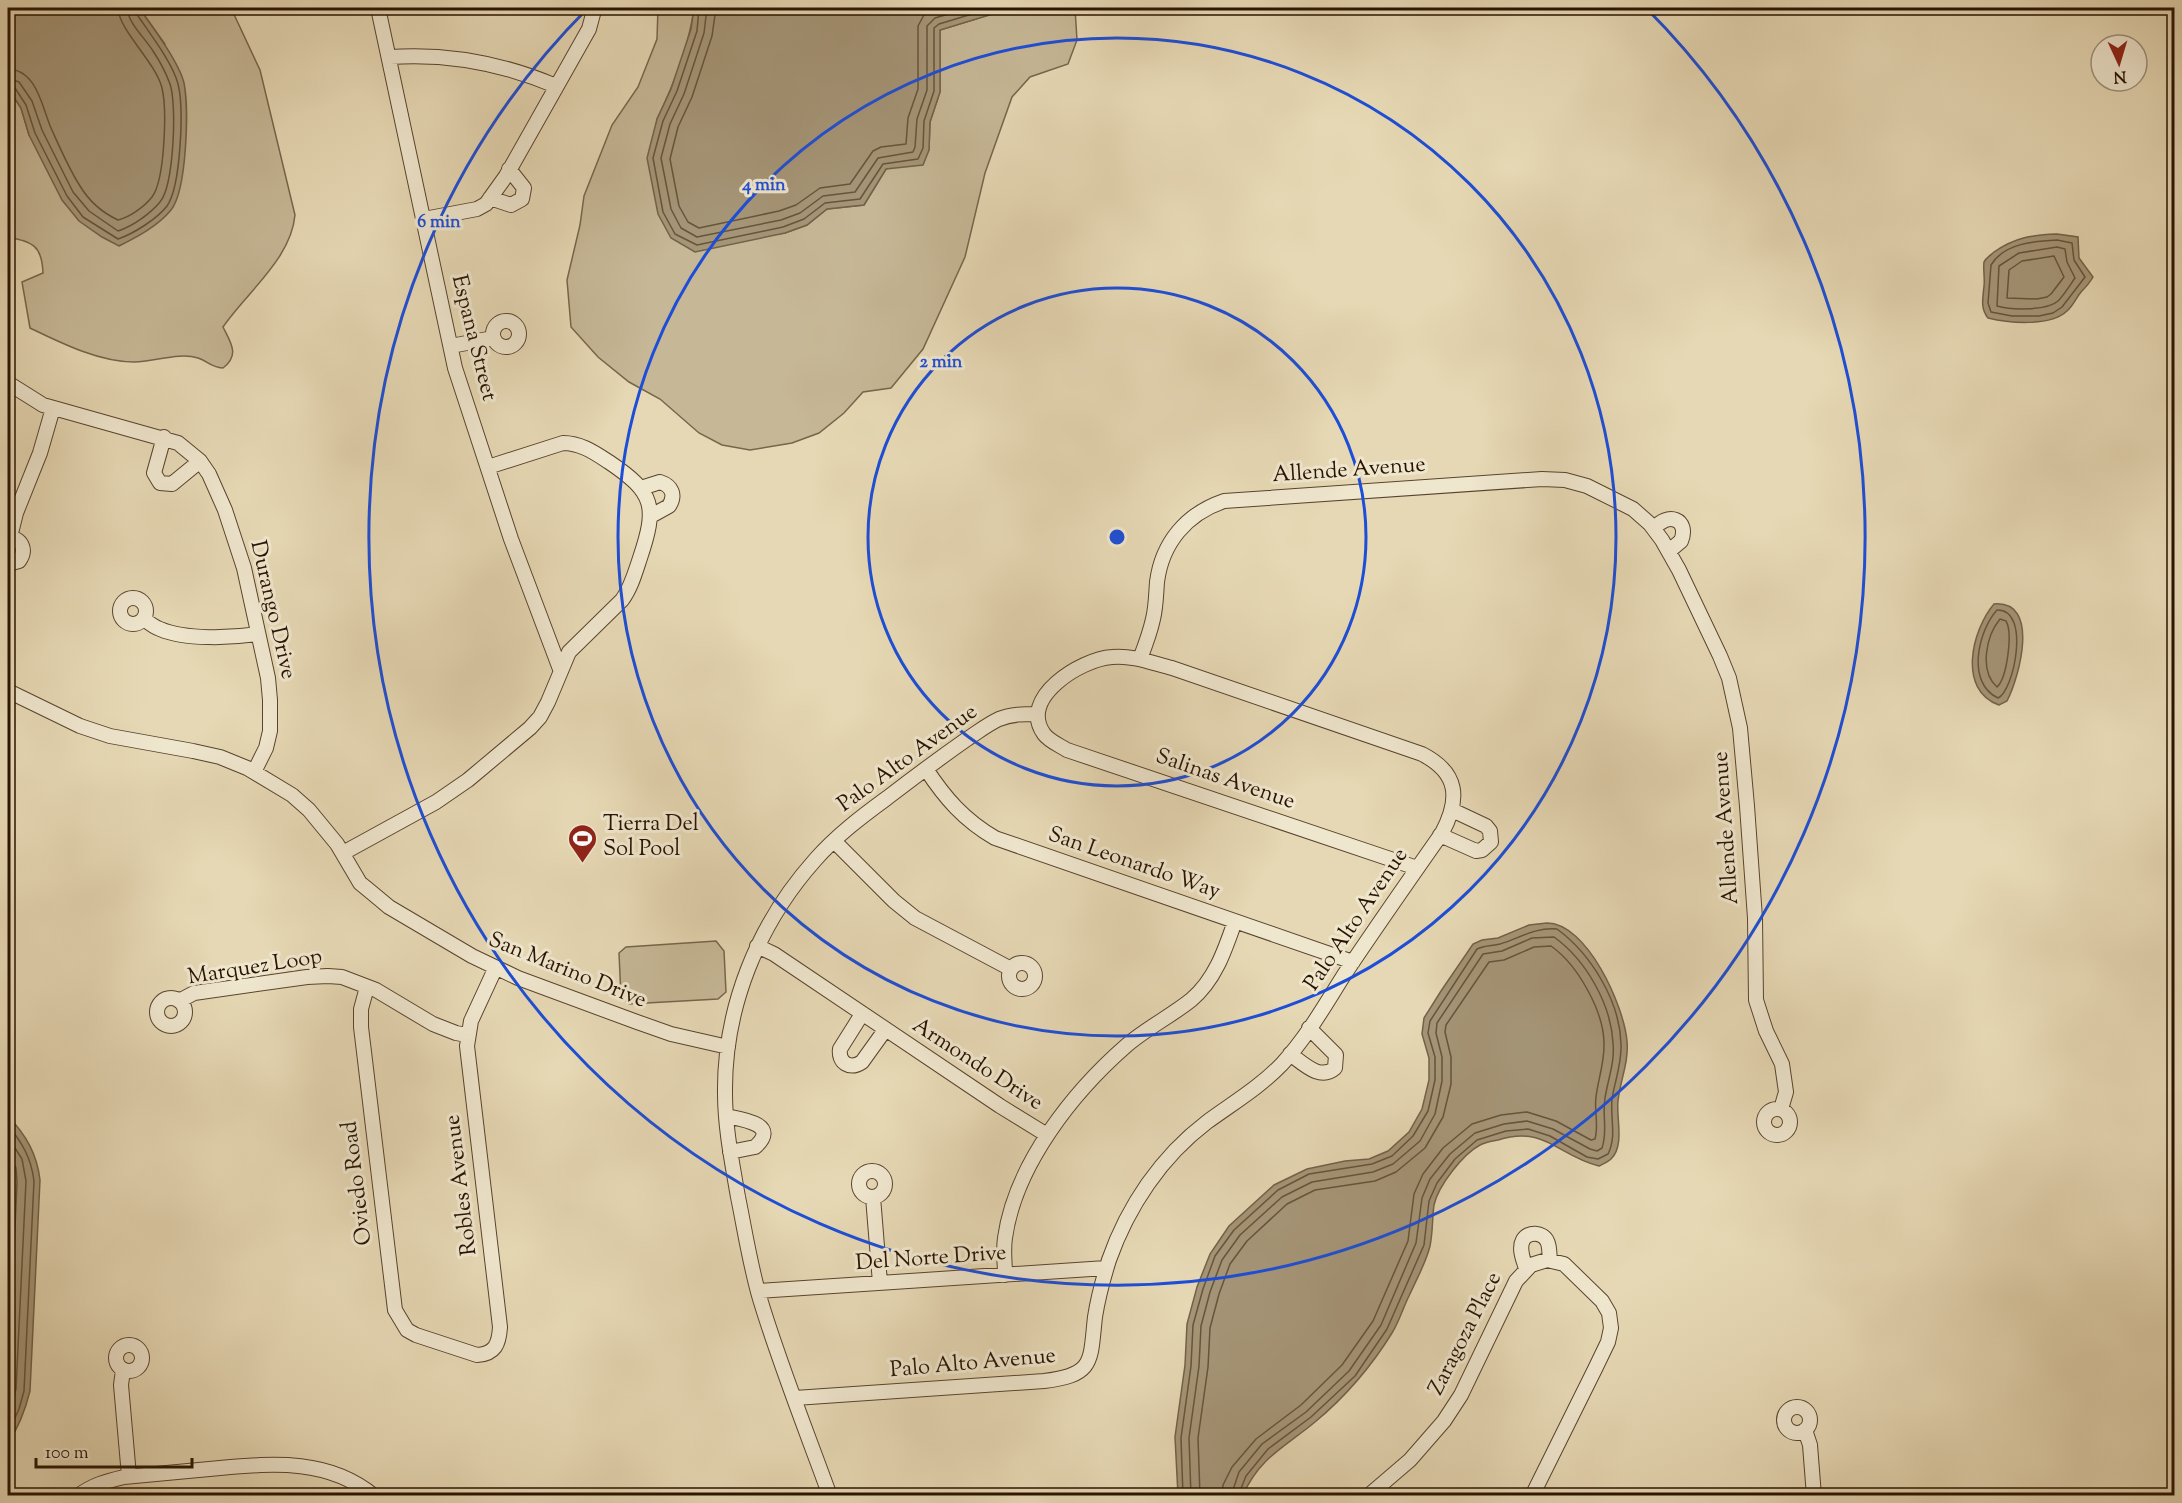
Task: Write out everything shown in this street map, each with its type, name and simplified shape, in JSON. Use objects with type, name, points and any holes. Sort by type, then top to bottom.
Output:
[{"type":"street","name":"Espana Street","points":[[378,8],[458,376],[511,539],[560,669]]},
{"type":"street","points":[[424,219],[486,204],[509,169],[589,29],[593,8]]},
{"type":"street","points":[[390,57],[438,56],[475,62],[512,70],[556,86]]},
{"type":"street","points":[[490,198],[512,205],[522,199],[524,188],[509,169]]},
{"type":"street","points":[[451,346],[493,338]]},
{"type":"street","name":"Durango Drive","points":[[8,383],[26,396],[53,408],[164,437],[178,443],[200,461],[216,487],[236,540],[248,583],[268,678],[271,716],[266,748],[254,772]]},
{"type":"street","points":[[8,564],[19,561],[23,553],[22,544],[9,538],[16,513],[40,453],[53,408]]},
{"type":"street","points":[[164,437],[154,473],[160,483],[172,484],[200,461]]},
{"type":"street","points":[[343,853],[436,802],[468,780],[530,728],[540,717],[548,702],[568,652],[628,592],[651,516],[641,488],[632,478],[594,453],[573,443],[488,466]]},
{"type":"street","name":"Allende Avenue","points":[[1140,659],[1153,620],[1159,573],[1166,550],[1174,536],[1188,521],[1200,511],[1224,501],[1542,479],[1565,480],[1587,486],[1633,509],[1654,529],[1669,551],[1720,656],[1735,703],[1742,750],[1752,875],[1756,942],[1754,973],[1756,1000],[1766,1031],[1782,1064],[1786,1092],[1781,1109]]},
{"type":"street","points":[[641,488],[660,482],[671,488],[673,494],[669,506],[651,516]]},
{"type":"street","points":[[1654,529],[1661,521],[1668,519],[1680,523],[1684,535],[1681,541],[1669,551]]},
{"type":"street","points":[[144,619],[160,629],[177,633],[208,637],[258,634]]},
{"type":"street","points":[[1037,714],[1042,700],[1066,674],[1078,667],[1111,657],[1140,659],[1172,668],[1422,754],[1433,760],[1446,772],[1454,794],[1452,810],[1486,826],[1492,836],[1491,842],[1482,850],[1476,851],[1440,835]]},
{"type":"street","name":"San Marino Drive","points":[[8,691],[80,726],[110,736],[220,757],[254,772],[292,795],[309,810],[343,853],[360,883],[375,896],[438,936],[495,969],[671,1034],[728,1047]]},
{"type":"street","name":"Palo Alto Avenue","points":[[830,1496],[758,1291],[730,1152],[726,1116],[728,1047],[733,1016],[757,946],[800,878],[834,841],[863,815],[1001,718],[1017,714],[1037,714]]},
{"type":"street","name":"Salinas Avenue","points":[[1037,714],[1038,724],[1045,736],[1067,750],[1417,868]]},
{"type":"street","name":"San Leonardo Way","points":[[926,769],[959,813],[995,838],[1353,962]]},
{"type":"street","name":"Palo Alto Avenue","points":[[795,1398],[1044,1381],[1062,1379],[1074,1374],[1089,1360],[1093,1351],[1097,1305],[1106,1268],[1137,1199],[1163,1164],[1190,1136],[1267,1079],[1290,1054],[1440,835],[1452,810]]},
{"type":"street","points":[[834,841],[894,901],[915,918],[1011,969]]},
{"type":"street","points":[[1005,1275],[1004,1240],[1009,1215],[1019,1188],[1047,1135],[1076,1096],[1102,1068],[1142,1033],[1191,1000],[1209,980],[1220,961],[1235,921]]},
{"type":"street","name":"Armondo Drive","points":[[757,946],[774,954],[885,1030],[1047,1135]]},
{"type":"street","name":"Robles Avenue","points":[[447,1345],[477,1355],[486,1354],[495,1348],[499,1341],[500,1327],[467,1046],[471,1021],[495,969]]},
{"type":"street","name":"Marquez Loop","points":[[179,1001],[194,993],[328,976],[342,977],[395,1000],[433,1024],[467,1035]]},
{"type":"street","name":"Oviedo Road","points":[[367,987],[361,1009],[361,1027],[395,1310],[407,1330],[447,1345]]},
{"type":"street","name":"Armondo Drive","points":[[862,1014],[840,1049],[841,1060],[846,1064],[857,1065],[862,1062],[885,1030]]},
{"type":"street","points":[[1290,1054],[1318,1073],[1328,1073],[1335,1068],[1336,1055],[1309,1029]]},
{"type":"street","points":[[726,1116],[753,1121],[762,1130],[762,1137],[755,1147],[730,1152]]},
{"type":"street","points":[[873,1197],[880,1283]]},
{"type":"street","name":"Zaragoza Place","points":[[1368,1496],[1410,1460],[1448,1415],[1474,1369],[1516,1281],[1538,1264],[1547,1240],[1542,1235],[1533,1234],[1525,1237],[1521,1246],[1538,1264]]},
{"type":"street","points":[[1532,1496],[1595,1369],[1611,1328],[1609,1312],[1602,1301],[1564,1264],[1538,1264]]},
{"type":"street","name":"Del Norte Drive","points":[[758,1291],[1106,1268]]},
{"type":"street","points":[[123,1370],[121,1385],[129,1476]]},
{"type":"street","points":[[1805,1431],[1810,1445],[1814,1496]]},
{"type":"street","points":[[78,1496],[104,1481],[129,1476],[276,1463],[297,1464],[337,1474],[363,1486],[374,1496]]},
{"type":"street","points":[[1067,1496],[1086,1496]]},
{"type":"shaded area","points":[[139,8],[231,8],[260,70],[295,215],[292,231],[277,261],[223,327],[233,354],[223,368],[191,356],[134,362],[107,359],[80,351],[30,328],[22,282],[43,273],[42,263],[38,250],[34,246],[8,237],[8,88],[21,108],[29,135],[165,44]]},
{"type":"shaded area","points":[[658,8],[694,8],[680,65],[657,119],[770,235],[785,233],[807,225],[827,209],[864,205],[886,169],[929,150],[930,122],[940,92],[940,30],[996,13],[998,8],[1075,8],[1077,40],[1068,64],[1030,77],[1012,97],[985,173],[965,257],[923,349],[891,388],[863,392],[844,413],[819,433],[792,443],[750,450],[722,445],[699,433],[660,399],[629,382],[598,357],[571,327],[567,280],[580,225],[584,196],[612,125],[638,87],[657,39]]},
{"type":"shaded area","points":[[716,941],[724,951],[726,992],[718,999],[629,1004],[621,997],[619,953],[626,947]]},
{"type":"water","points":[[8,8],[139,8],[177,65],[186,95],[186,129],[183,168],[176,200],[171,210],[154,226],[119,246],[79,221],[62,200],[29,135],[21,108],[8,88]]},
{"type":"water","points":[[694,8],[998,8],[996,13],[940,30],[940,92],[930,122],[929,150],[923,165],[886,169],[864,205],[827,209],[807,225],[785,233],[695,252],[671,238],[658,214],[647,158],[657,119],[671,89],[691,29]]},
{"type":"water","points":[[2057,234],[2078,237],[2079,258],[2093,277],[2071,307],[2060,316],[2040,322],[1988,318],[1983,303],[1986,259],[2002,247],[2017,240]]},
{"type":"water","points":[[1994,604],[2009,606],[2018,614],[2023,642],[2021,659],[2012,690],[2007,701],[1999,705],[1986,697],[1977,687],[1973,673],[1975,643],[1986,615]]},
{"type":"water","points":[[1547,923],[1562,927],[1576,937],[1589,951],[1611,988],[1619,1008],[1627,1049],[1618,1101],[1619,1139],[1615,1153],[1610,1160],[1599,1166],[1540,1139],[1528,1136],[1514,1136],[1482,1144],[1473,1149],[1459,1163],[1436,1197],[1431,1241],[1423,1265],[1394,1329],[1357,1381],[1326,1412],[1265,1462],[1243,1495],[1178,1495],[1175,1437],[1185,1365],[1187,1324],[1197,1287],[1210,1254],[1229,1226],[1274,1185],[1307,1169],[1345,1161],[1369,1159],[1388,1151],[1409,1132],[1422,1109],[1429,1080],[1429,1058],[1422,1034],[1424,1018],[1441,991],[1473,944],[1498,938],[1529,925]]},
{"type":"water","points":[[8,1116],[30,1145],[40,1180],[30,1391],[21,1418],[8,1443]]},
{"type":"place","name":"Tierra Del Sol Pool","points":[[582,864]]}]
